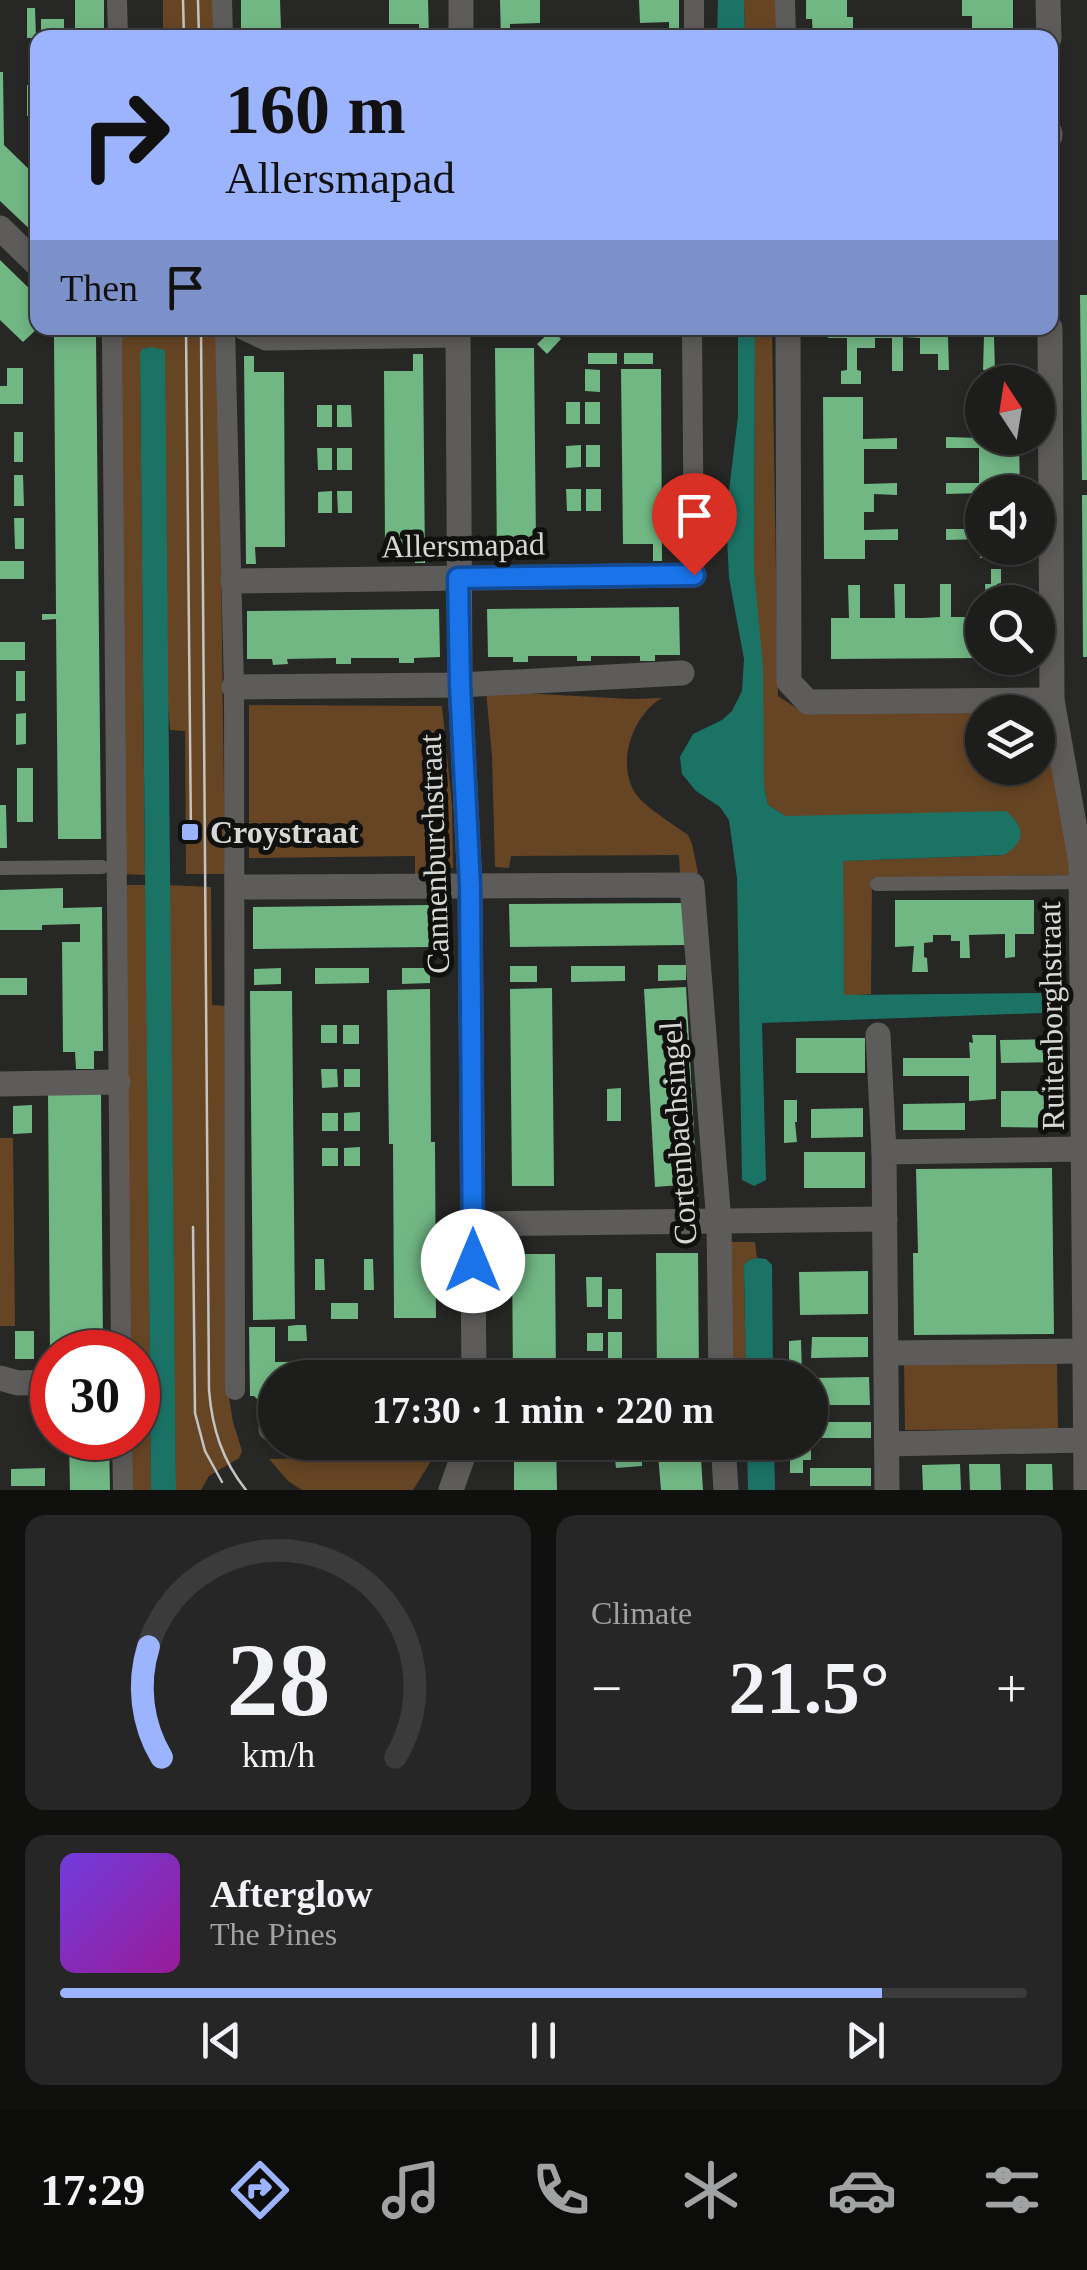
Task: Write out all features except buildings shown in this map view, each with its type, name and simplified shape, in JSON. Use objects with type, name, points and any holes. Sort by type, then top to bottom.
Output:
[{"type":"street","points":[[117,0],[118,30]]},
{"type":"street","points":[[222,0],[223,30]]},
{"type":"street","points":[[461,0],[461,30]]},
{"type":"street","points":[[694,0],[694,30]]},
{"type":"street","points":[[785,0],[786,30]]},
{"type":"street","points":[[1048,0],[1049,30]]},
{"type":"street","points":[[0,228],[30,257]]},
{"type":"street","points":[[113,335],[120,1330]]},
{"type":"street","points":[[225,335],[234,687],[235,1390]]},
{"type":"street","points":[[260,335],[348,335]]},
{"type":"street","name":"Cannenburchstraat","points":[[458,335],[458,578],[470,886],[474,1360]]},
{"type":"street","points":[[692,335],[694,575]]},
{"type":"street","points":[[788,335],[789,682],[808,702],[965,701]]},
{"type":"street","name":"Ruitenborghstraat","points":[[1050,335],[1052,695]]},
{"type":"street","name":"Allersmapad","points":[[233,581],[694,575]]},
{"type":"street","points":[[234,687],[460,685],[682,673]]},
{"type":"street","name":"Ruitenborghstraat","points":[[1055,717],[1082,882],[1086,1490]]},
{"type":"street","name":"Cortenbachsingel","points":[[470,886],[692,884],[719,1223],[722,1360]]},
{"type":"street","points":[[240,888],[470,886]]},
{"type":"street","points":[[878,1035],[884,1152],[887,1490]]},
{"type":"street","points":[[0,1084],[118,1082]]},
{"type":"street","points":[[884,1152],[1085,1149]]},
{"type":"street","points":[[472,1224],[884,1219]]},
{"type":"street","points":[[886,1353],[1086,1351]]},
{"type":"street","points":[[0,1378],[30,1383]]},
{"type":"street","points":[[887,1444],[1086,1440]]},
{"type":"street","points":[[122,1460],[123,1490]]},
{"type":"street","points":[[450,1490],[461,1460]]},
{"type":"street","points":[[724,1460],[726,1490]]},
{"type":"lane","points":[[0,868],[102,867]]},
{"type":"lane","name":"Ruitenborghstraat","points":[[877,884],[1082,882]]},
{"type":"shaded area","points":[[163,0],[217,0],[217,30],[163,30]]},
{"type":"shaded area","points":[[718,0],[744,0],[745,30],[717,30]]},
{"type":"shaded area","points":[[744,0],[778,0],[779,30],[745,30]]},
{"type":"shaded area","points":[[218,335],[225,874],[186,874],[185,731],[170,730],[140,353],[145,875],[124,874],[120,337]]},
{"type":"shaded area","points":[[738,335],[755,335],[754,570],[763,667],[764,787],[768,805],[786,816],[1006,811],[1020,829],[1016,845],[1004,855],[843,861],[844,995],[1042,993],[1042,1013],[762,1023],[766,1180],[754,1186],[742,1180],[737,878],[729,820],[682,774],[680,757],[693,734],[732,711],[742,691],[744,659],[729,578],[726,516],[738,416]]},
{"type":"shaded area","points":[[755,335],[772,335],[778,696],[804,713],[965,712],[965,785],[1055,785],[1055,774],[1071,875],[872,878],[871,994],[844,996],[842,861],[1004,855],[786,816],[768,805],[754,571]]},
{"type":"shaded area","points":[[142,349],[165,350],[176,1490],[151,1490],[151,1460],[160,1460],[160,1330],[149,1330]]},
{"type":"shaded area","points":[[486,691],[662,698],[651,706],[634,731],[628,776],[643,802],[688,835],[698,873],[680,874],[679,855],[511,856],[509,868],[495,867]]},
{"type":"shaded area","points":[[249,705],[442,706],[452,806],[453,868],[429,868],[428,876],[415,876],[415,856],[249,858]]},
{"type":"shaded area","points":[[123,885],[146,885],[150,1330],[127,1330]]},
{"type":"shaded area","points":[[169,885],[211,887],[212,1005],[226,1006],[228,1392],[242,1451],[239,1458],[209,1476],[201,1490],[176,1490]]},
{"type":"shaded area","points":[[0,1138],[13,1138],[15,1326],[0,1326]]},
{"type":"shaded area","points":[[728,1242],[755,1242],[757,1258],[744,1265],[746,1360],[728,1360]]},
{"type":"shaded area","points":[[766,1259],[772,1265],[773,1360],[746,1360],[744,1265],[749,1260]]},
{"type":"shaded area","points":[[904,1363],[1057,1363],[1058,1429],[905,1430]]},
{"type":"shaded area","points":[[131,1460],[151,1460],[151,1490],[132,1490]]},
{"type":"shaded area","points":[[270,1460],[431,1460],[413,1490],[302,1490]]},
{"type":"shaded area","points":[[747,1460],[774,1460],[775,1490],[748,1490]]},
{"type":"tram line","points":[[183,0],[184,30]]},
{"type":"tram line","points":[[198,0],[199,30]]},
{"type":"tram line","points":[[186,335],[191,837]]},
{"type":"tram line","points":[[201,335],[209,1390],[220,1443],[246,1490]]},
{"type":"tram line","points":[[193,1227],[195,1413],[205,1451],[222,1482]]},
{"type":"place","name":"Croystraat","points":[[190,832]]},
{"type":"route","points":[[473,1261],[470,886],[458,578],[694,575]]}]
